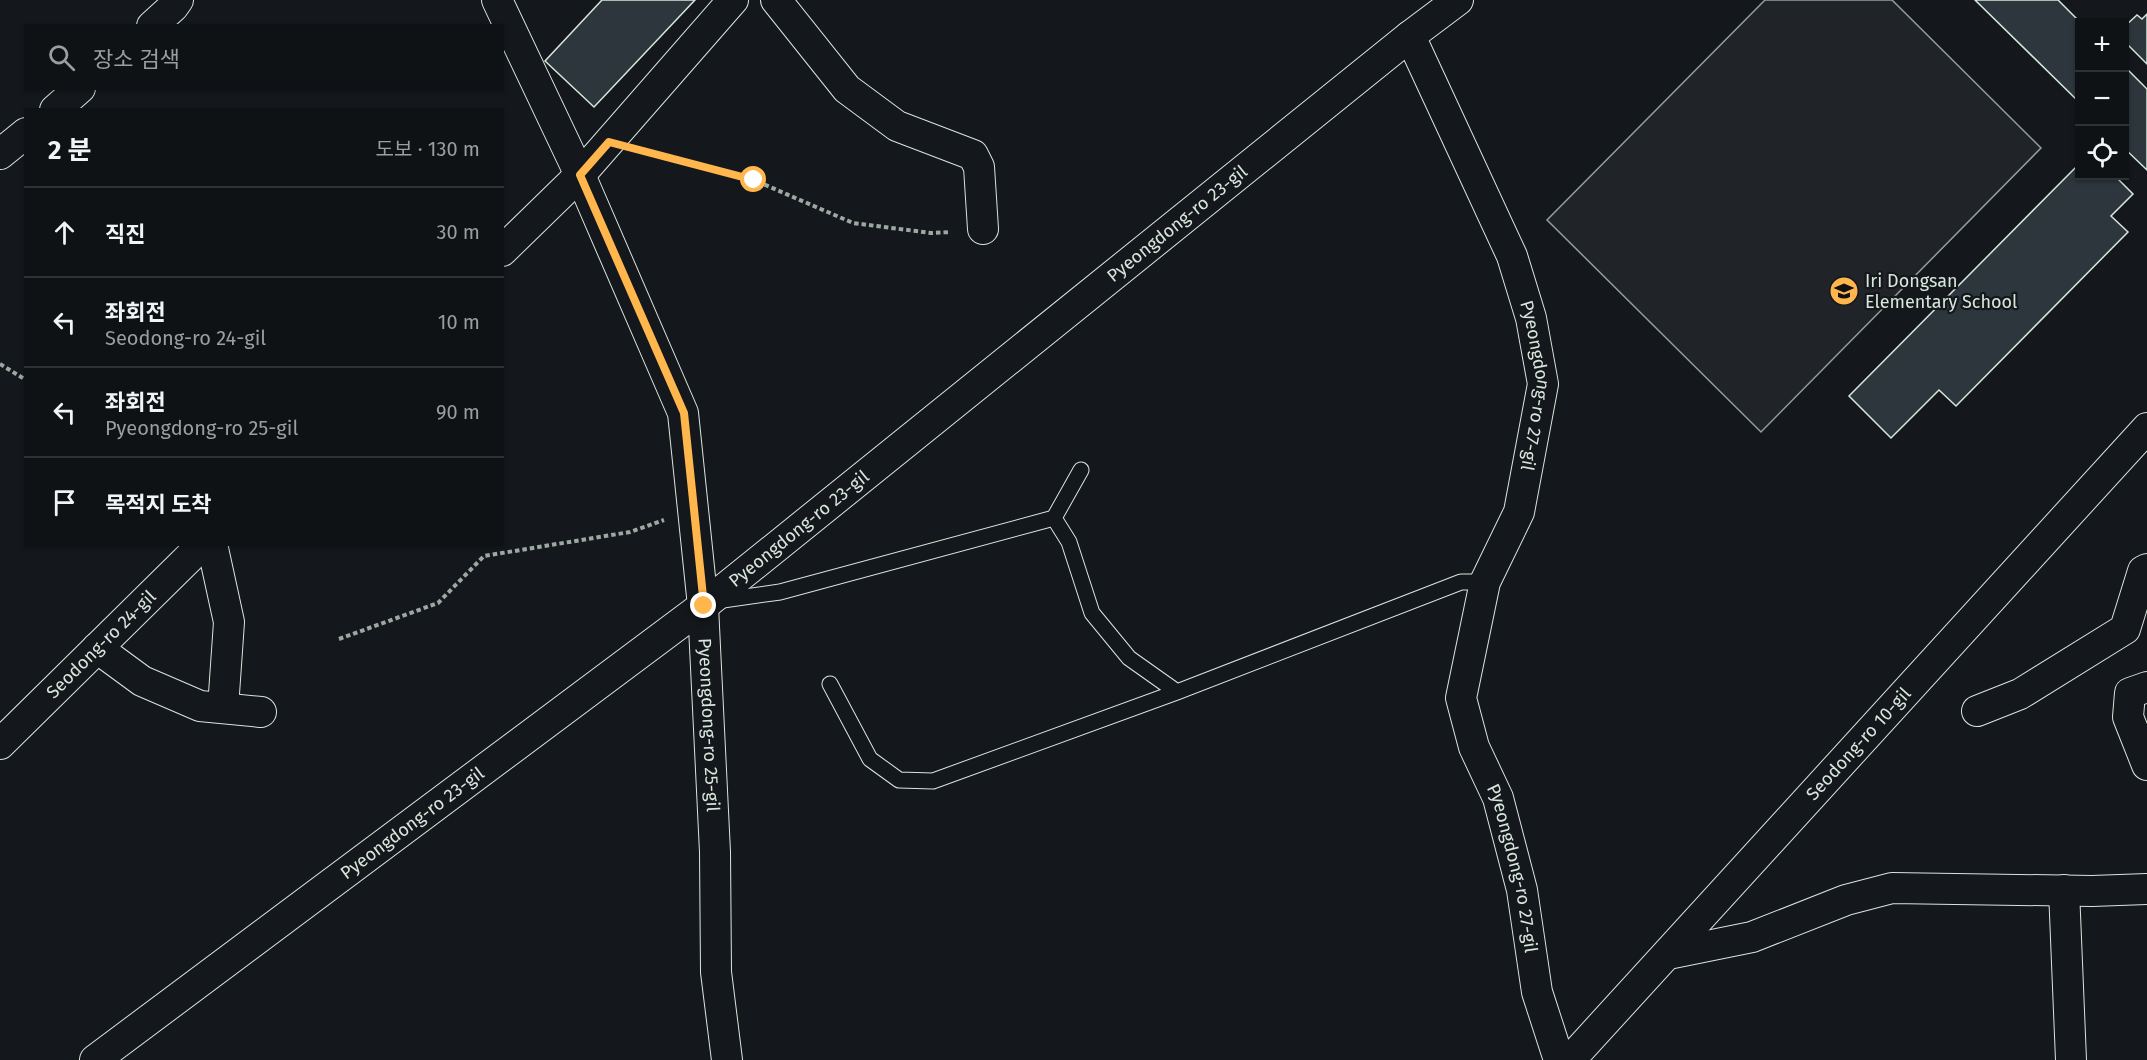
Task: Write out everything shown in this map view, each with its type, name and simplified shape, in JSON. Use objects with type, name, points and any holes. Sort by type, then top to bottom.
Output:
[{"type":"street","points":[[154,24],[178,0]]},
{"type":"street","name":"Pyeongdong-ro 25-gil","points":[[497,0],[580,175],[684,413],[705,604],[715,852],[716,972],[727,1060]]},
{"type":"street","points":[[504,249],[580,175],[733,0]]},
{"type":"street","points":[[776,0],[847,89],[897,126],[973,155],[979,167],[983,229]]},
{"type":"street","name":"Pyeongdong-ro 23-gil","points":[[95,1060],[705,604],[1410,36],[1458,0]]},
{"type":"street","name":"Pyeongdong-ro 27-gil","points":[[1410,36],[1512,256],[1531,318],[1543,384],[1518,512],[1485,582],[1461,698],[1474,747],[1498,798],[1522,890],[1537,992],[1559,1060]]},
{"type":"street","points":[[57,108],[78,90]]},
{"type":"street","points":[[0,154],[24,135]]},
{"type":"street","name":"Seodong-ro 10-gil","points":[[1570,1060],[2147,428]]},
{"type":"street","name":"Seodong-ro 24-gil","points":[[0,744],[201,546]]},
{"type":"street","points":[[212,546],[229,622],[223,708]]},
{"type":"street","points":[[1977,711],[2020,694],[2125,629],[2143,571],[2147,569]]},
{"type":"street","points":[[97,648],[142,681],[200,706],[261,712]]},
{"type":"street","points":[[2147,687],[2130,693],[2128,717],[2147,765]]},
{"type":"street","points":[[1668,954],[1752,937],[1846,900],[1892,888],[2147,890]]},
{"type":"street","points":[[2064,890],[2071,1060]]},
{"type":"lane","points":[[705,604],[780,592],[1054,519],[1081,470]]},
{"type":"lane","points":[[1054,519],[1069,542],[1092,613],[1129,658],[1176,692]]},
{"type":"lane","points":[[830,684],[870,759],[899,780],[933,781],[1176,692],[1461,582],[1485,582]]},
{"type":"path","points":[[609,142],[754,180],[853,223],[931,233],[983,229]]},
{"type":"path","points":[[0,364],[24,379]]},
{"type":"path","points":[[339,639],[438,603],[484,556],[630,532],[694,510]]},
{"type":"shaded area","points":[[1765,0],[1892,0],[2041,148],[1761,432],[1547,220]]},
{"type":"building","points":[[602,0],[695,0],[594,107],[545,61]]},
{"type":"building","points":[[1975,0],[2058,0],[2076,18],[2075,98]]},
{"type":"building","points":[[2147,14],[2147,64],[2129,46],[2129,22],[2137,15],[2142,19]]},
{"type":"building","points":[[2129,71],[2147,89],[2147,170],[2129,153]]},
{"type":"building","points":[[2075,168],[2075,180],[2119,180],[2133,194],[2111,216],[2128,232],[1956,406],[1939,390],[1891,438],[1849,396]]},
{"type":"place","name":"Iri Dongsan Elementary School","points":[[1844,291]]},
{"type":"route","points":[[704,606],[684,413],[580,175],[609,142],[754,180]]}]
